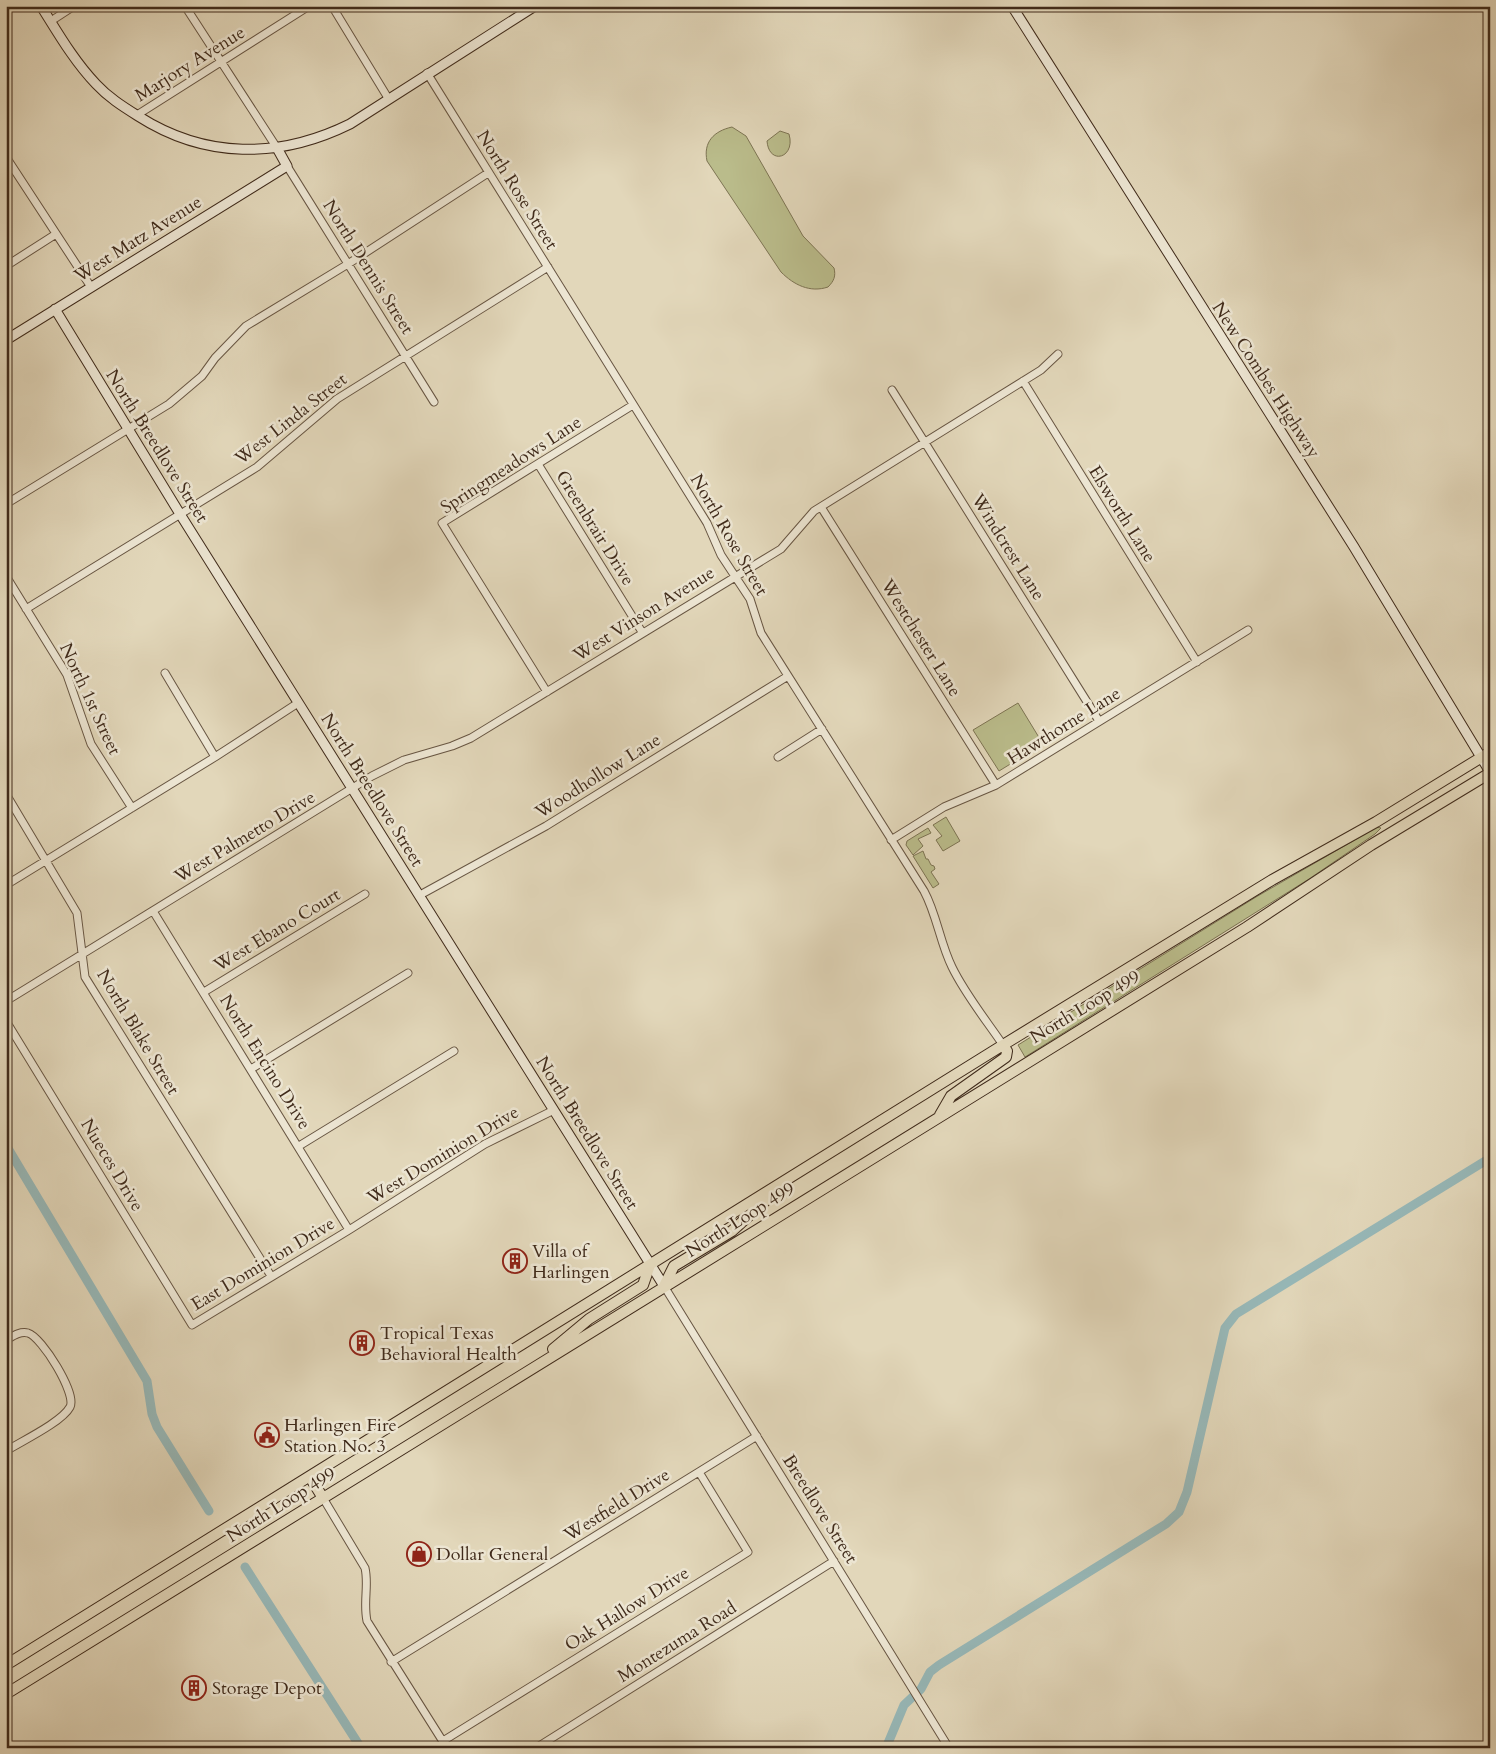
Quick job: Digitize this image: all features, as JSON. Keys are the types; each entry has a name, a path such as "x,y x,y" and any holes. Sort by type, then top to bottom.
{"main road":[{"name":"North Loop 499","path":"6,1666 1003,1045 1272,880 1376,822 1485,755"},
{"name":"North Loop 499","path":"6,1694 1247,927 1371,845 1490,772"},
{"path":"940,1116 951,1096 1006,1057 1007,1051 1003,1045"},
{"path":"664,1286 674,1266 732,1231 788,1179"},
{"path":"532,1368 589,1318 643,1285 650,1265"},
{"path":"310,1477 323,1498"}],"street":[{"path":"41,6 76,60 94,82 116,102 168,134 196,144 238,150 277,148 332,132 350,124 427,73 535,6"},
{"path":"51,22 74,6"},
{"path":"185,6 277,148"},
{"name":"Marjory Avenue","path":"137,116 310,6"},
{"path":"332,6 388,98"},
{"name":"New Combes Highway","path":"1012,6 1485,755 1490,772"},
{"name":"North Rose Street","path":"427,73 708,524 721,555 750,598 761,633 931,905 944,950 953,969 1003,1045"},
{"name":"North Dennis Street","path":"277,148 404,357 434,402"},
{"path":"6,157 91,287"},
{"name":"West Matz Avenue","path":"6,340 287,166"},
{"path":"6,504 169,404 195,384 215,358 246,326 348,264 488,173"},
{"path":"6,266 56,234"},
{"name":"West Linda Street","path":"26,609 270,457 324,409 548,267"},
{"name":"North Breedlove Street","path":"55,309 127,429 664,1286"},
{"name":"West Vinson Avenue","path":"352,789 396,763 471,738 781,549 814,511 1022,381 1051,362 1058,354"},
{"name":"Elsworth Lane","path":"1022,381 1197,662"},
{"name":"Windcrest Lane","path":"892,390 1098,721"},
{"name":"Springmeadows Lane","path":"547,692 442,523 633,405"},
{"name":"Greenbrair Drive","path":"538,464 642,632"},
{"name":"Westchester Lane","path":"821,507 996,785"},
{"name":"North 1st Street","path":"6,576 67,675 91,744 132,808"},
{"name":"Hawthorne Lane","path":"891,840 944,807 996,785 1248,630"},
{"path":"165,674 215,757"},
{"name":"Woodhollow Lane","path":"420,895 538,830 788,676"},
{"path":"6,885 215,757 298,703"},
{"path":"778,757 822,729"},
{"name":"West Palmetto Drive","path":"6,1001 352,789"},
{"name":"North Blake Street","path":"6,794 77,912 85,977 271,1276"},
{"name":"West Ebano Court","path":"204,992 366,894"},
{"name":"North Encino Drive","path":"153,911 349,1230"},
{"path":"251,1069 408,974"},
{"name":"Nueces Drive","path":"6,1021 192,1325"},
{"path":"299,1146 454,1051"},
{"name":"West Dominion Drive","path":"349,1230 486,1144 554,1110"},
{"name":"East Dominion Drive","path":"192,1325 349,1230"},
{"name":"Breedlove Street","path":"664,1286 949,1748"},
{"path":"6,1340 27,1333 34,1336 46,1351 69,1389 72,1403 69,1409 60,1417 6,1450"},
{"name":"Westfield Drive","path":"391,1662 757,1436"},
{"name":"Oak Hallow Drive","path":"445,1744 748,1552 699,1472"},
{"path":"323,1498 365,1568 368,1578 364,1606 367,1621 391,1662 445,1744"},
{"name":"Montezuma Road","path":"536,1748 834,1561"}],"green space":[{"path":"732,127 746,136 803,236 834,268 834,278 828,287 815,289 803,287 791,281 781,272 707,161 707,148 711,138 720,131"},
{"path":"780,131 789,134 790,142 786,153 777,156 772,154 767,141"},
{"path":"1018,703 1043,744 999,771 973,730"},
{"path":"946,817 960,841 943,851 936,840 942,836 933,825"},
{"path":"1377,827 1381,828 1375,834 1309,879 1025,1057 1018,1045 1256,897"},
{"path":"928,828 931,833 918,839 923,846 913,855 906,845 907,841"},
{"path":"923,851 926,859 935,869 931,872 939,884 933,888 913,856"}],"waterway":[{"path":"6,1145 147,1381 152,1414 157,1427 209,1511"},
{"path":"886,1748 904,1705 921,1689 930,1672 1166,1524 1179,1512 1187,1492 1225,1328 1236,1314 1490,1158"},
{"path":"245,1567 361,1748"}],"place":[{"name":"Villa of Harlingen","path":"515,1261"},
{"name":"Tropical Texas Behavioral Health","path":"362,1343"},
{"name":"Harlingen Fire Station No. 3","path":"267,1435"},
{"name":"Dollar General","path":"419,1554"},
{"name":"Storage Depot","path":"194,1688"}]}
